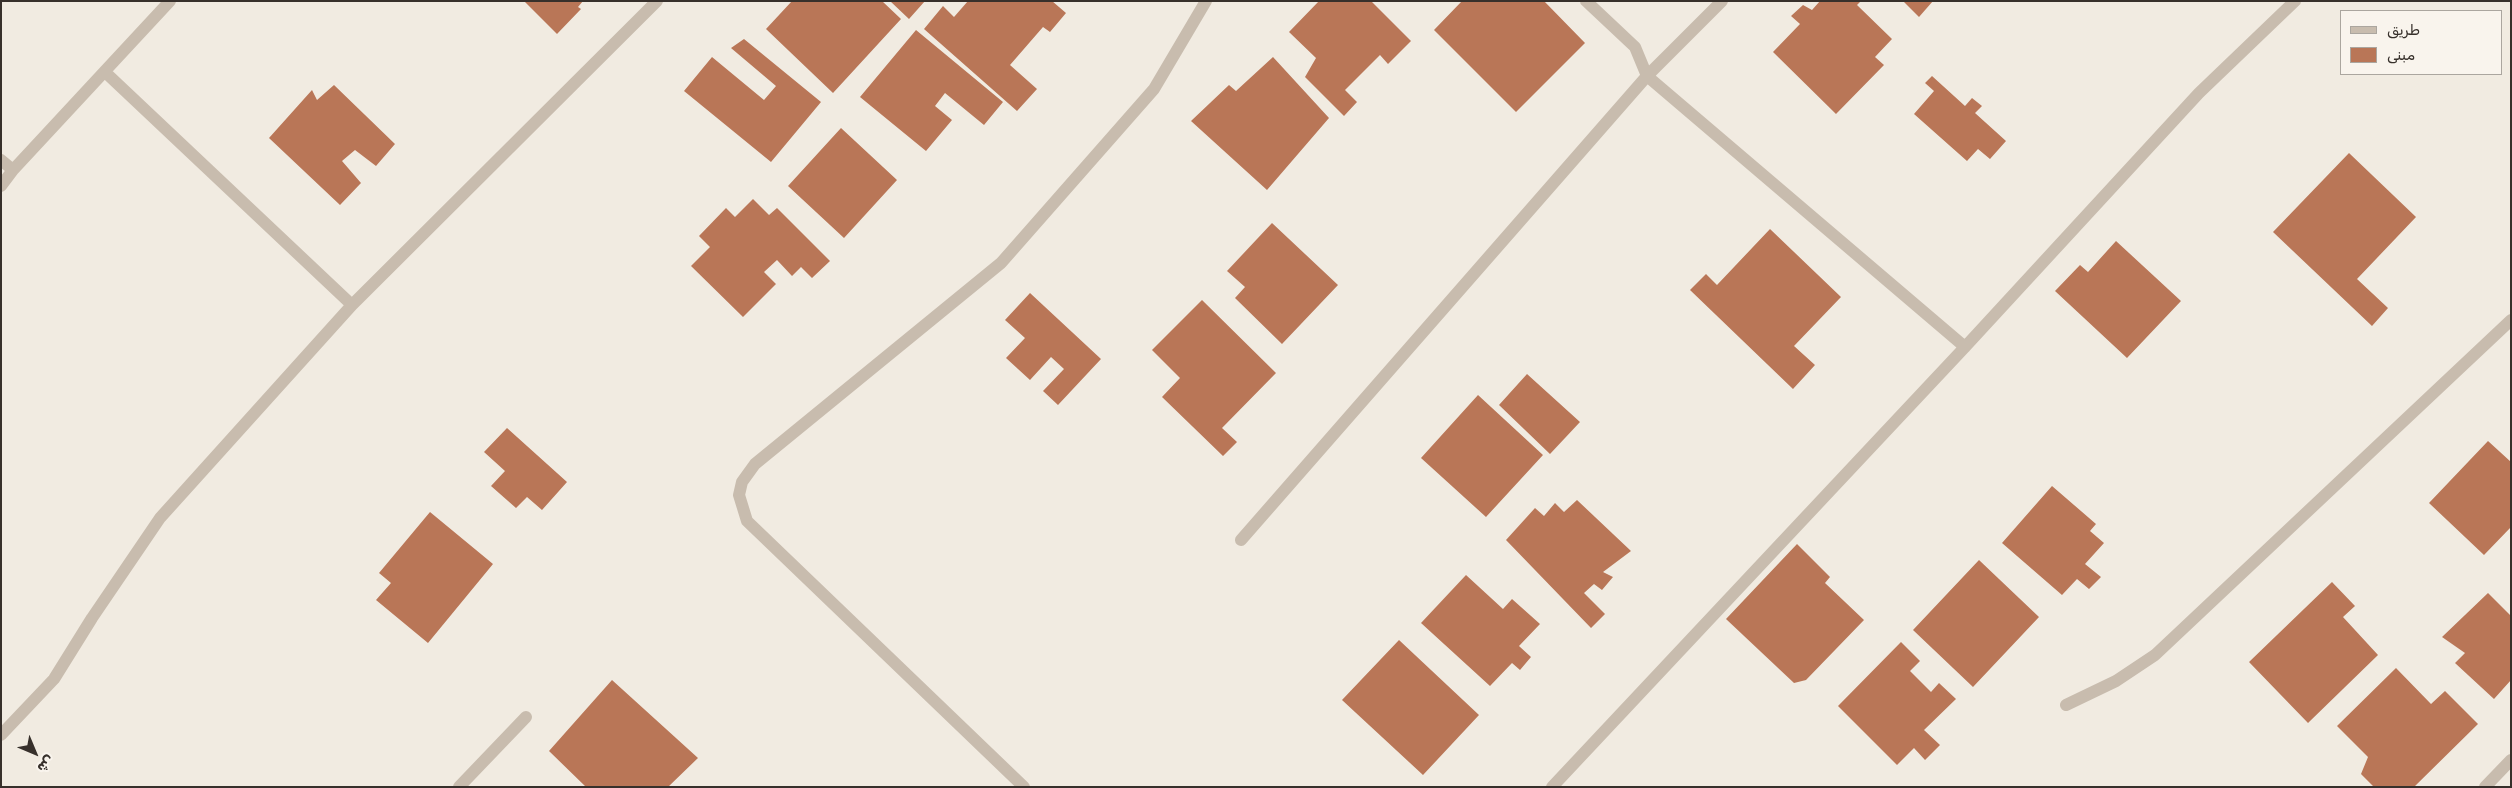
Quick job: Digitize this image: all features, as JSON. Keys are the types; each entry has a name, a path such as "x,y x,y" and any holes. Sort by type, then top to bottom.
{"street":[{"path":"1,186 13,170 170,1"},
{"path":"1,735 54,679 92,618 160,518 352,305 658,1"},
{"path":"1024,787 747,521 740,506 738,495 742,482 755,464 1001,263 1154,89 1206,1"},
{"path":"1586,1 1635,47 1647,76 1965,347"},
{"path":"1240,540 1647,76 1722,1"},
{"path":"1552,787 1965,347 2199,93 2295,1"},
{"path":"105,72 352,305"},
{"path":"1,160 13,170"},
{"path":"2066,705 2116,681 2155,654 2511,320"},
{"path":"459,787 526,717"},
{"path":"2485,787 2511,760"}],"building":[{"path":"524,1 583,1 578,7 581,9 557,34"},
{"path":"792,1 882,1 901,19 833,93 766,29"},
{"path":"890,1 925,1 909,19"},
{"path":"968,1 1052,1 1066,13 1050,32 1043,27 1010,65 1037,89 1017,111 924,29 943,6 954,17"},
{"path":"1319,1 1371,1 1411,41 1388,64 1380,55 1345,90 1357,102 1344,116 1305,77 1316,58 1289,32"},
{"path":"1462,1 1544,1 1585,43 1516,112 1434,30"},
{"path":"1820,1 1861,1 1857,5 1892,39 1875,57 1884,65 1836,114 1773,52 1800,24 1791,16 1803,5 1812,10"},
{"path":"1903,1 1933,1 1919,17"},
{"path":"916,30 1003,102 984,125 945,93 935,106 952,120 926,151 860,97"},
{"path":"744,39 821,102 771,162 684,91 712,57 764,100 776,86 731,48"},
{"path":"1273,57 1329,118 1267,190 1191,121 1229,85 1236,91"},
{"path":"1932,76 1965,106 1972,98 1982,106 1975,113 2006,141 1990,159 1978,149 1967,161 1914,114 1934,91 1925,83"},
{"path":"334,85 395,144 376,166 355,150 342,161 361,183 340,205 269,138 312,90 317,100"},
{"path":"841,128 897,180 844,238 788,186"},
{"path":"2349,153 2416,217 2357,279 2388,308 2372,326 2273,232"},
{"path":"753,199 769,215 777,208 830,261 812,278 801,267 792,276 777,260 764,272 776,284 743,317 691,266 710,247 699,236 726,208 735,217"},
{"path":"1272,223 1338,285 1282,344 1235,298 1245,287 1227,271"},
{"path":"1770,229 1841,297 1794,346 1815,365 1793,389 1690,290 1706,274 1717,285"},
{"path":"2116,241 2181,301 2127,358 2055,291 2080,265 2088,272"},
{"path":"1030,293 1101,359 1058,405 1043,391 1064,369 1051,357 1030,380 1006,358 1025,338 1005,320"},
{"path":"1202,300 1276,373 1222,428 1237,442 1223,456 1162,397 1180,378 1152,350"},
{"path":"1527,374 1580,422 1550,454 1499,405"},
{"path":"1478,395 1543,455 1486,517 1421,458"},
{"path":"507,428 567,482 542,510 527,497 516,508 491,486 505,471 484,452"},
{"path":"2488,441 2511,462 2511,527 2484,555 2429,503"},
{"path":"2052,486 2096,524 2090,531 2104,543 2085,564 2101,577 2089,589 2077,579 2062,595 2002,543"},
{"path":"1577,500 1631,551 1603,572 1613,577 1602,590 1594,584 1584,593 1605,614 1591,628 1506,540 1535,508 1544,516 1555,503 1564,512"},
{"path":"430,512 493,564 428,643 376,600 391,583 379,573"},
{"path":"1797,544 1830,577 1825,583 1864,620 1806,680 1794,683 1726,619"},
{"path":"1979,560 2039,617 1973,687 1913,630"},
{"path":"1466,575 1503,609 1512,599 1540,624 1519,646 1531,657 1520,670 1512,663 1490,686 1421,623"},
{"path":"2332,582 2355,606 2343,617 2378,655 2308,723 2249,662"},
{"path":"2488,593 2511,616 2511,680 2494,699 2455,663 2465,653 2442,637"},
{"path":"1399,640 1479,715 1423,775 1342,700"},
{"path":"1901,642 1920,661 1910,671 1931,692 1939,683 1956,699 1924,730 1940,745 1925,760 1914,748 1897,765 1838,706"},
{"path":"2396,668 2431,704 2445,691 2478,724 2414,787 2374,787 2361,774 2368,757 2337,726"},
{"path":"612,680 698,758 668,787 586,787 549,751"}]}
